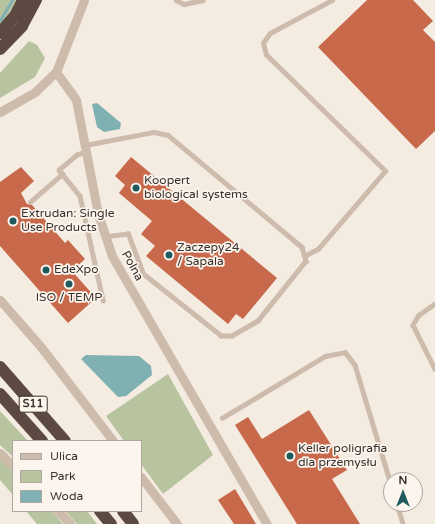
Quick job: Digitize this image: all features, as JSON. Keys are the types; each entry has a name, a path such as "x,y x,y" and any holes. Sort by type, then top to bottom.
{"highway":[{"path":"0,33 23,0"},
{"path":"0,49 22,26 36,0"},
{"name":"S11","path":"0,368 65,440"},
{"name":"S11","path":"0,394 41,440"},
{"path":"101,512 111,524"},
{"path":"124,512 134,524"}],"street":[{"path":"0,112 35,92 56,72 84,0"},
{"name":"Polna","path":"56,72 76,100 104,237 116,265 180,369 218,445 267,524"},
{"path":"0,300 41,347 112,440"},
{"path":"0,453 12,465"},
{"path":"142,478 177,524"},
{"path":"59,512 70,524"}],"lane":[{"path":"176,0 184,4 203,0"},
{"path":"306,255 318,249 385,171 266,55 263,43 270,33 332,0"},
{"path":"103,300 82,201 59,170 85,149 154,132 168,135 302,247 306,255 304,266 262,317 227,336 211,331 143,274 128,234 104,237"},
{"path":"30,202 62,174"},
{"path":"435,304 419,316 413,325 435,369"},
{"path":"222,418 325,356 345,352 355,365 387,472"},
{"path":"399,512 403,524"}],"green space":[{"path":"0,0 18,0 0,27"},
{"path":"29,41 37,45 45,58 35,77 0,98 0,73"},
{"path":"168,374 213,455 163,494 142,465 142,440 123,440 106,416"},
{"path":"0,411 27,440 12,440 12,456 0,445"},
{"path":"0,459 12,471 12,494 0,480"},
{"path":"27,512 53,512 63,524 37,524"},
{"path":"66,512 88,512 97,524 77,524"}],"water":[{"path":"97,103 121,123 120,129 104,132 97,127 92,104"},
{"path":"86,355 139,356 151,366 152,375 126,396 118,397 81,359"}],"building":[{"path":"367,0 413,0 433,21 423,30 435,42 435,131 416,149 318,47"},
{"path":"131,157 277,278 243,319 236,314 228,324 146,256 155,246 141,234 152,221 119,193 125,185 115,176"},
{"path":"21,167 34,181 21,193 27,204 32,205 65,243 68,240 85,259 72,271 96,298 68,323 0,246 0,182"},
{"path":"309,410 347,470 332,479 360,524 297,524 235,425 248,417 262,439"},
{"path":"235,489 256,524 234,524 218,500"}],"waterway":[{"path":"0,20 12,0"}],"place":[{"name":"Koopert biological systems","path":"136,188"},
{"name":"Extrudan: Single Use Products","path":"13,221"},
{"name":"Zaczepy24 / Sapala","path":"169,255"},
{"name":"EdeXpo","path":"46,270"},
{"name":"ISO / TEMP","path":"69,284"},
{"name":"Keller poligrafia dla przemysłu","path":"290,456"}]}
